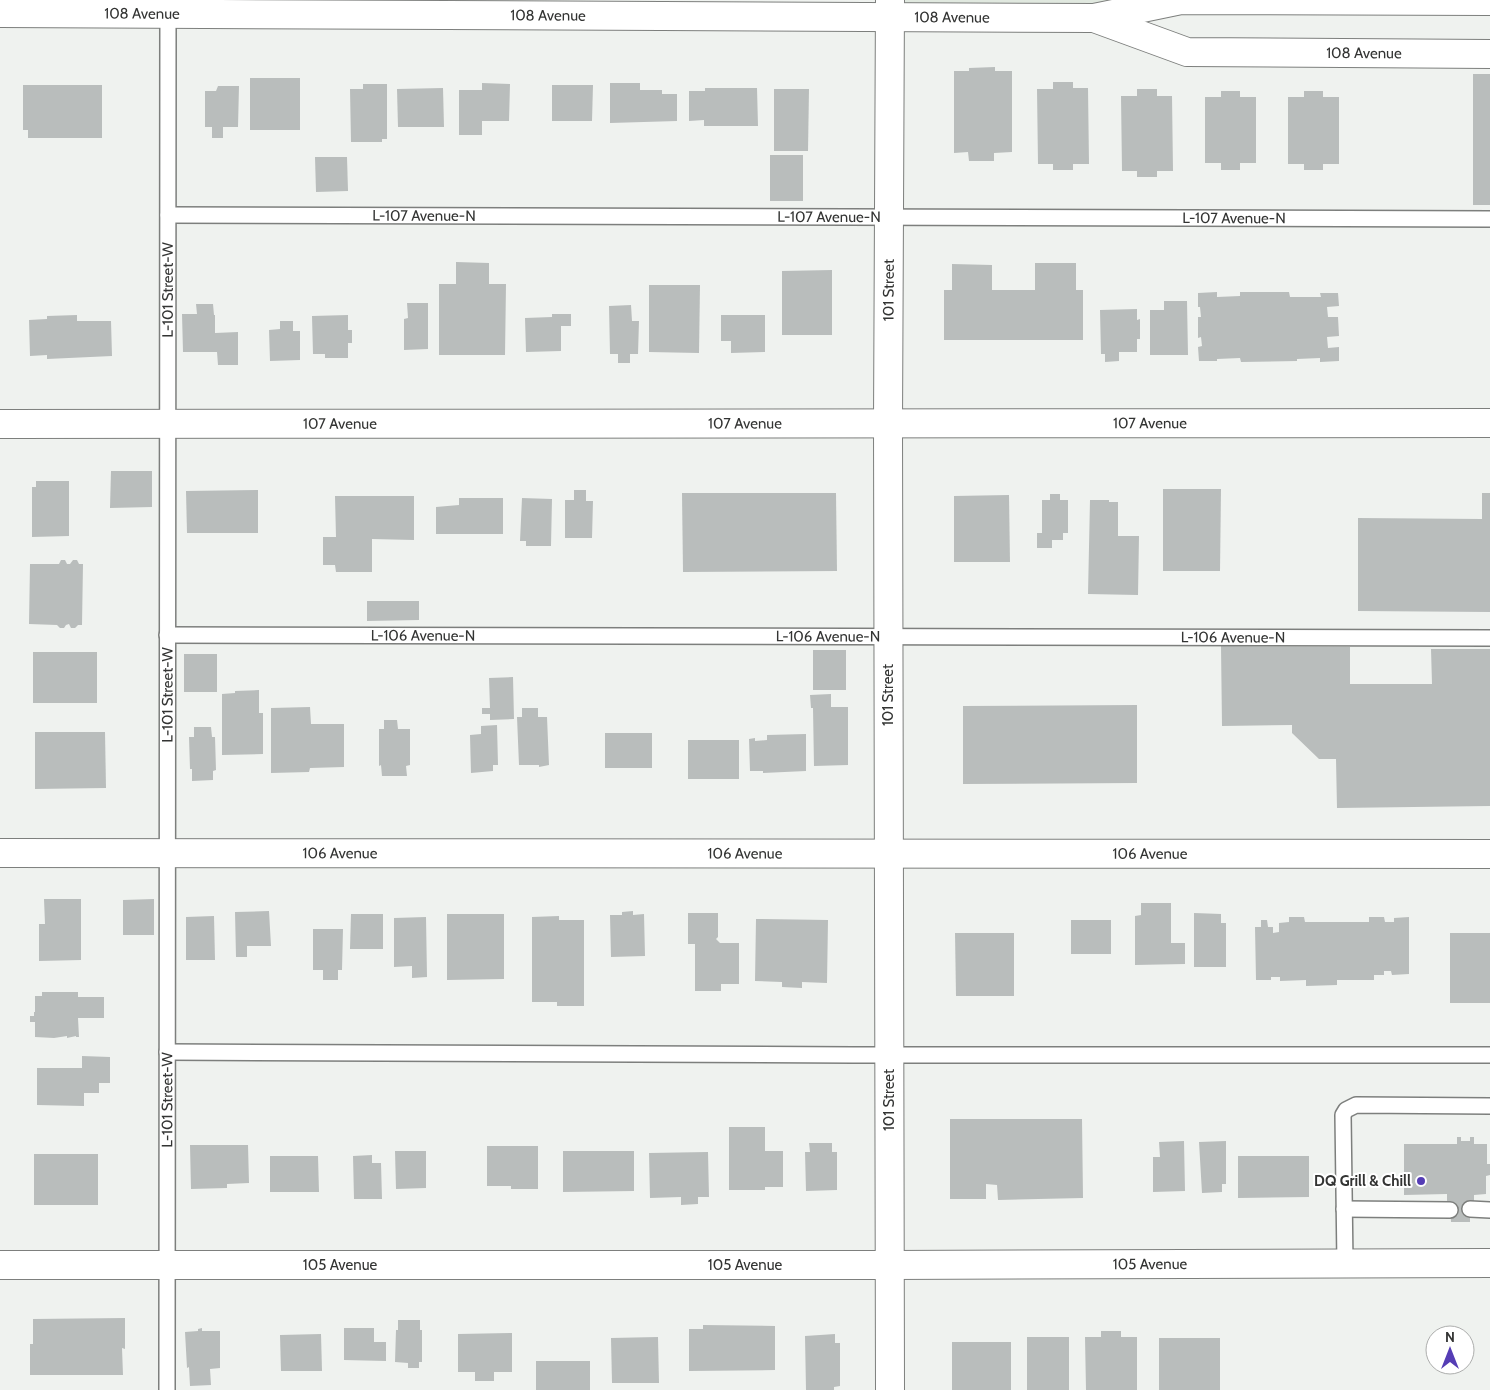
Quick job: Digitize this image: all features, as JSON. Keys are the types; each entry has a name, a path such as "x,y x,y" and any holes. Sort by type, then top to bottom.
{"street":[{"name":"108 Avenue","path":"0,13 168,7 890,9 1094,18 1181,0 1490,0"},
{"name":"101 Street","path":"890,9 888,424 890,1390"},
{"name":"108 Avenue","path":"1094,18 1188,52 1490,54"},
{"name":"107 Avenue","path":"0,424 1490,423"},
{"name":"106 Avenue","path":"0,853 1490,854"},
{"name":"105 Avenue","path":"0,1265 1490,1263"}],"lane":[{"name":"L-101 Street-W","path":"167,1390 168,7"},
{"name":"L-107 Avenue-N","path":"168,216 1490,219"},
{"name":"L-106 Avenue-N","path":"167,635 1490,638"},
{"path":"167,1052 1490,1055"},
{"path":"1345,1264 1343,1115 1346,1110 1356,1105 1490,1106"},
{"path":"1344,1209 1450,1210"},
{"path":"1470,1209 1490,1210"}],"shaded area":[{"path":"890,0 1490,0 890,17"}],"building":[{"path":"995,67 995,71 1012,71 1012,152 994,153 994,161 969,161 968,152 954,153 954,71 969,71 969,68"},
{"path":"1473,74 1490,74 1490,205 1473,205"},
{"path":"250,78 300,78 300,130 250,130"},
{"path":"1053,82 1073,82 1073,88 1088,88 1089,164 1073,164 1073,170 1053,170 1053,164 1038,164 1037,89 1053,89"},
{"path":"482,83 510,84 509,121 482,121 482,135 459,135 459,90 482,90"},
{"path":"610,83 640,83 640,90 662,90 662,94 677,94 677,121 610,123"},
{"path":"363,84 387,84 387,139 382,139 382,142 351,142 350,89 363,89"},
{"path":"23,85 102,85 102,138 28,138 28,130 23,130"},
{"path":"552,85 593,85 592,121 552,121"},
{"path":"218,86 239,86 238,127 223,127 223,138 212,138 212,127 205,127 205,91 216,91"},
{"path":"443,88 444,127 398,127 397,89"},
{"path":"705,88 757,88 758,126 704,126 704,120 689,121 689,91 705,91"},
{"path":"774,89 809,89 808,151 774,151"},
{"path":"1137,89 1157,89 1157,96 1172,96 1173,171 1157,171 1157,177 1137,177 1137,171 1122,171 1121,96 1137,96"},
{"path":"1221,91 1240,91 1240,97 1256,97 1256,163 1240,163 1240,170 1221,170 1221,163 1205,163 1205,97 1221,97"},
{"path":"1304,91 1323,91 1323,97 1339,97 1339,164 1323,164 1323,170 1304,170 1304,164 1288,164 1288,97 1304,97"},
{"path":"770,155 803,155 803,201 770,201"},
{"path":"315,157 347,157 348,191 316,192"},
{"path":"456,262 489,263 489,284 506,284 505,355 439,355 439,284 456,284"},
{"path":"1035,263 1076,263 1076,290 1083,290 1083,340 944,340 944,290 952,290 952,264 992,265 992,290 1035,290"},
{"path":"832,270 832,335 782,335 782,271"},
{"path":"649,285 700,285 699,353 649,352"},
{"path":"1217,292 1217,297 1240,296 1240,292 1289,292 1290,297 1321,297 1320,293 1338,293 1339,306 1327,307 1328,317 1338,317 1339,336 1327,337 1328,348 1339,347 1339,361 1320,362 1320,358 1297,359 1297,361 1241,362 1240,358 1199,361 1198,347 1202,346 1201,337 1198,338 1198,317 1201,317 1200,307 1198,307 1198,293"},
{"path":"1164,301 1187,301 1188,355 1150,355 1150,310 1164,310"},
{"path":"407,303 428,303 428,349 404,350 404,319 408,318"},
{"path":"196,304 213,304 215,333 238,332 238,365 218,365 217,352 183,352 182,314 197,314"},
{"path":"631,305 632,321 639,321 638,354 630,354 630,363 618,363 618,354 610,354 609,306"},
{"path":"1137,309 1137,320 1140,319 1140,339 1137,339 1137,352 1119,352 1119,361 1105,362 1105,354 1101,354 1100,310"},
{"path":"552,314 571,314 571,326 561,326 561,351 526,352 525,318 552,317"},
{"path":"77,315 77,321 111,321 112,356 47,359 47,355 30,356 29,320 47,319 47,316"},
{"path":"348,315 348,330 352,330 352,343 348,343 348,358 325,358 325,354 313,354 312,316"},
{"path":"721,315 765,315 765,352 731,353 731,341 721,341"},
{"path":"280,321 293,321 293,331 300,331 300,360 270,361 269,330 280,329"},
{"path":"111,471 152,471 152,507 110,508"},
{"path":"36,481 69,481 69,536 32,537 32,487 36,487"},
{"path":"1163,489 1221,489 1220,571 1163,571"},
{"path":"258,490 258,533 187,533 186,491"},
{"path":"574,490 586,490 586,501 593,501 592,538 565,538 565,500 574,500"},
{"path":"682,493 836,493 837,571 683,572"},
{"path":"1482,493 1490,493 1490,612 1358,611 1358,518 1482,519"},
{"path":"1050,494 1060,494 1060,500 1068,500 1068,533 1063,533 1063,540 1052,540 1052,548 1037,548 1037,533 1042,533 1042,500 1050,500"},
{"path":"1009,495 1010,562 954,562 954,496"},
{"path":"335,496 414,496 414,540 372,539 372,572 336,572 335,565 323,565 323,537 336,537"},
{"path":"459,498 503,498 503,534 436,534 436,507 459,505"},
{"path":"522,498 552,499 551,546 526,546 526,541 520,541"},
{"path":"1090,500 1118,502 1118,536 1139,536 1138,595 1088,594"},
{"path":"61,560 65,560 67,564 70,564 73,560 77,560 79,564 83,564 82,625 71,628 69,624 64,628 60,628 57,625 29,624 30,564 59,564"},
{"path":"367,601 419,601 419,620 367,621"},
{"path":"1221,646 1350,647 1350,684 1432,684 1431,649 1490,649 1490,806 1337,808 1336,759 1319,759 1292,733 1292,725 1222,726"},
{"path":"813,650 846,650 846,690 813,690"},
{"path":"33,652 97,652 97,703 33,703"},
{"path":"184,654 217,654 217,692 184,692"},
{"path":"513,677 514,719 490,720 490,714 482,714 482,708 490,708 489,678"},
{"path":"259,690 259,713 263,713 263,754 222,755 222,694 235,693 235,691"},
{"path":"831,694 831,707 848,707 848,765 814,766 813,708 811,708 810,695"},
{"path":"1137,705 1137,783 963,784 963,706"},
{"path":"310,707 311,724 344,724 344,767 310,768 309,772 271,773 271,708"},
{"path":"522,708 538,708 538,717 547,717 549,765 539,767 539,765 519,765 517,717 522,717"},
{"path":"384,720 397,720 398,729 410,729 410,765 406,766 407,776 382,776 381,765 379,766 379,729 384,729"},
{"path":"497,725 498,765 493,765 493,771 471,773 470,735 481,734 481,726"},
{"path":"194,727 211,727 212,737 215,737 216,770 213,771 213,780 192,781 189,737 194,737"},
{"path":"35,732 105,732 106,788 35,789"},
{"path":"605,733 652,733 652,768 605,768"},
{"path":"806,734 806,771 763,773 763,771 750,771 749,739 755,738 755,741 767,740 767,735"},
{"path":"688,740 739,740 739,779 688,779"},
{"path":"44,899 81,899 81,960 39,961 39,924 45,924"},
{"path":"154,899 154,935 123,935 123,900"},
{"path":"1141,903 1171,903 1171,943 1185,943 1185,964 1135,965 1135,916 1141,915"},
{"path":"269,911 271,946 247,946 247,957 236,957 235,912"},
{"path":"633,911 633,915 644,914 645,956 611,957 610,915 622,915 622,912"},
{"path":"688,913 718,913 718,937 716,939 720,943 739,943 739,984 721,984 721,991 695,991 695,944 688,944"},
{"path":"1194,913 1221,914 1221,923 1226,923 1226,967 1194,967"},
{"path":"351,914 383,914 383,949 350,949"},
{"path":"447,914 504,914 504,979 447,980"},
{"path":"214,916 215,960 186,960 186,917"},
{"path":"559,916 559,920 584,920 584,1006 557,1006 557,1002 532,1002 532,917"},
{"path":"426,917 427,977 412,978 412,966 394,967 394,918"},
{"path":"1289,917 1304,917 1305,922 1369,922 1369,917 1384,917 1385,922 1394,922 1394,918 1409,917 1409,974 1392,975 1391,971 1384,971 1384,975 1374,975 1374,980 1337,980 1337,985 1306,986 1306,980 1280,981 1280,977 1271,977 1271,980 1256,980 1255,927 1261,927 1261,920 1267,920 1268,927 1273,927 1273,933 1279,932 1279,923 1289,922"},
{"path":"756,919 828,920 827,983 802,982 802,988 782,987 782,982 755,981"},
{"path":"1071,920 1111,920 1111,954 1071,954"},
{"path":"313,929 343,929 342,970 338,970 338,980 323,980 323,970 313,970"},
{"path":"955,933 1014,933 1014,996 956,996"},
{"path":"1450,933 1490,933 1490,1003 1450,1003"},
{"path":"42,992 78,992 78,997 104,997 104,1018 78,1018 79,1037 35,1037 35,1022 30,1022 30,1016 34,1016 35,1012 35,996 42,996"},
{"path":"82,1056 110,1057 110,1083 99,1083 99,1093 84,1093 84,1106 37,1105 37,1068 82,1068"},
{"path":"950,1119 1082,1119 1083,1198 998,1200 997,1185 986,1184 986,1199 950,1199"},
{"path":"729,1127 765,1127 765,1151 783,1151 783,1187 765,1187 765,1190 729,1190"},
{"path":"1457,1137 1461,1137 1461,1141 1470,1141 1470,1137 1474,1137 1474,1144 1487,1144 1487,1164 1490,1164 1490,1175 1486,1176 1486,1194 1474,1195 1474,1201 1470,1201 1470,1222 1451,1222 1450,1202 1447,1202 1447,1194 1404,1195 1404,1144 1457,1144"},
{"path":"1184,1141 1185,1191 1153,1192 1153,1157 1160,1157 1159,1142"},
{"path":"1226,1141 1226,1184 1222,1184 1222,1192 1202,1193 1199,1142"},
{"path":"809,1143 832,1143 832,1152 837,1152 837,1190 806,1191 805,1152 810,1152"},
{"path":"190,1145 248,1145 249,1183 227,1184 227,1188 191,1189"},
{"path":"487,1146 538,1146 538,1189 511,1189 511,1186 487,1186"},
{"path":"395,1151 426,1151 426,1188 396,1189"},
{"path":"563,1151 634,1151 634,1191 563,1192"},
{"path":"708,1152 709,1197 698,1197 698,1204 681,1205 681,1197 650,1198 649,1153"},
{"path":"34,1154 98,1154 98,1205 34,1205"},
{"path":"372,1155 372,1163 381,1163 382,1199 354,1199 353,1156"},
{"path":"270,1156 318,1156 319,1192 270,1192"},
{"path":"1238,1156 1309,1156 1309,1197 1238,1198"},
{"path":"125,1318 125,1349 122,1348 123,1375 30,1375 30,1344 33,1344 33,1319"},
{"path":"398,1320 420,1320 420,1330 422,1330 422,1362 419,1362 419,1368 408,1368 408,1363 395,1362"},
{"path":"703,1325 775,1326 775,1370 689,1371 689,1329 703,1329"},
{"path":"202,1328 202,1331 220,1331 220,1368 210,1369 211,1385 190,1386 185,1332 198,1331 198,1329"},
{"path":"344,1328 374,1328 374,1342 386,1342 386,1361 344,1360"},
{"path":"1101,1331 1121,1331 1121,1337 1137,1337 1137,1390 1086,1390 1085,1337 1101,1337"},
{"path":"512,1333 512,1372 494,1372 494,1381 475,1381 475,1372 458,1372 458,1334"},
{"path":"321,1334 322,1371 281,1371 280,1335"},
{"path":"835,1334 835,1343 840,1343 840,1386 834,1387 834,1390 806,1390 805,1336"},
{"path":"658,1337 659,1383 612,1383 611,1338"},
{"path":"1027,1337 1069,1337 1069,1390 1027,1390"},
{"path":"1159,1338 1220,1338 1220,1390 1159,1390"},
{"path":"952,1342 1011,1342 1011,1390 952,1390"},
{"path":"536,1361 590,1361 590,1390 536,1390"}],"place":[{"name":"DQ Grill & Chill","path":"1421,1181"}]}
